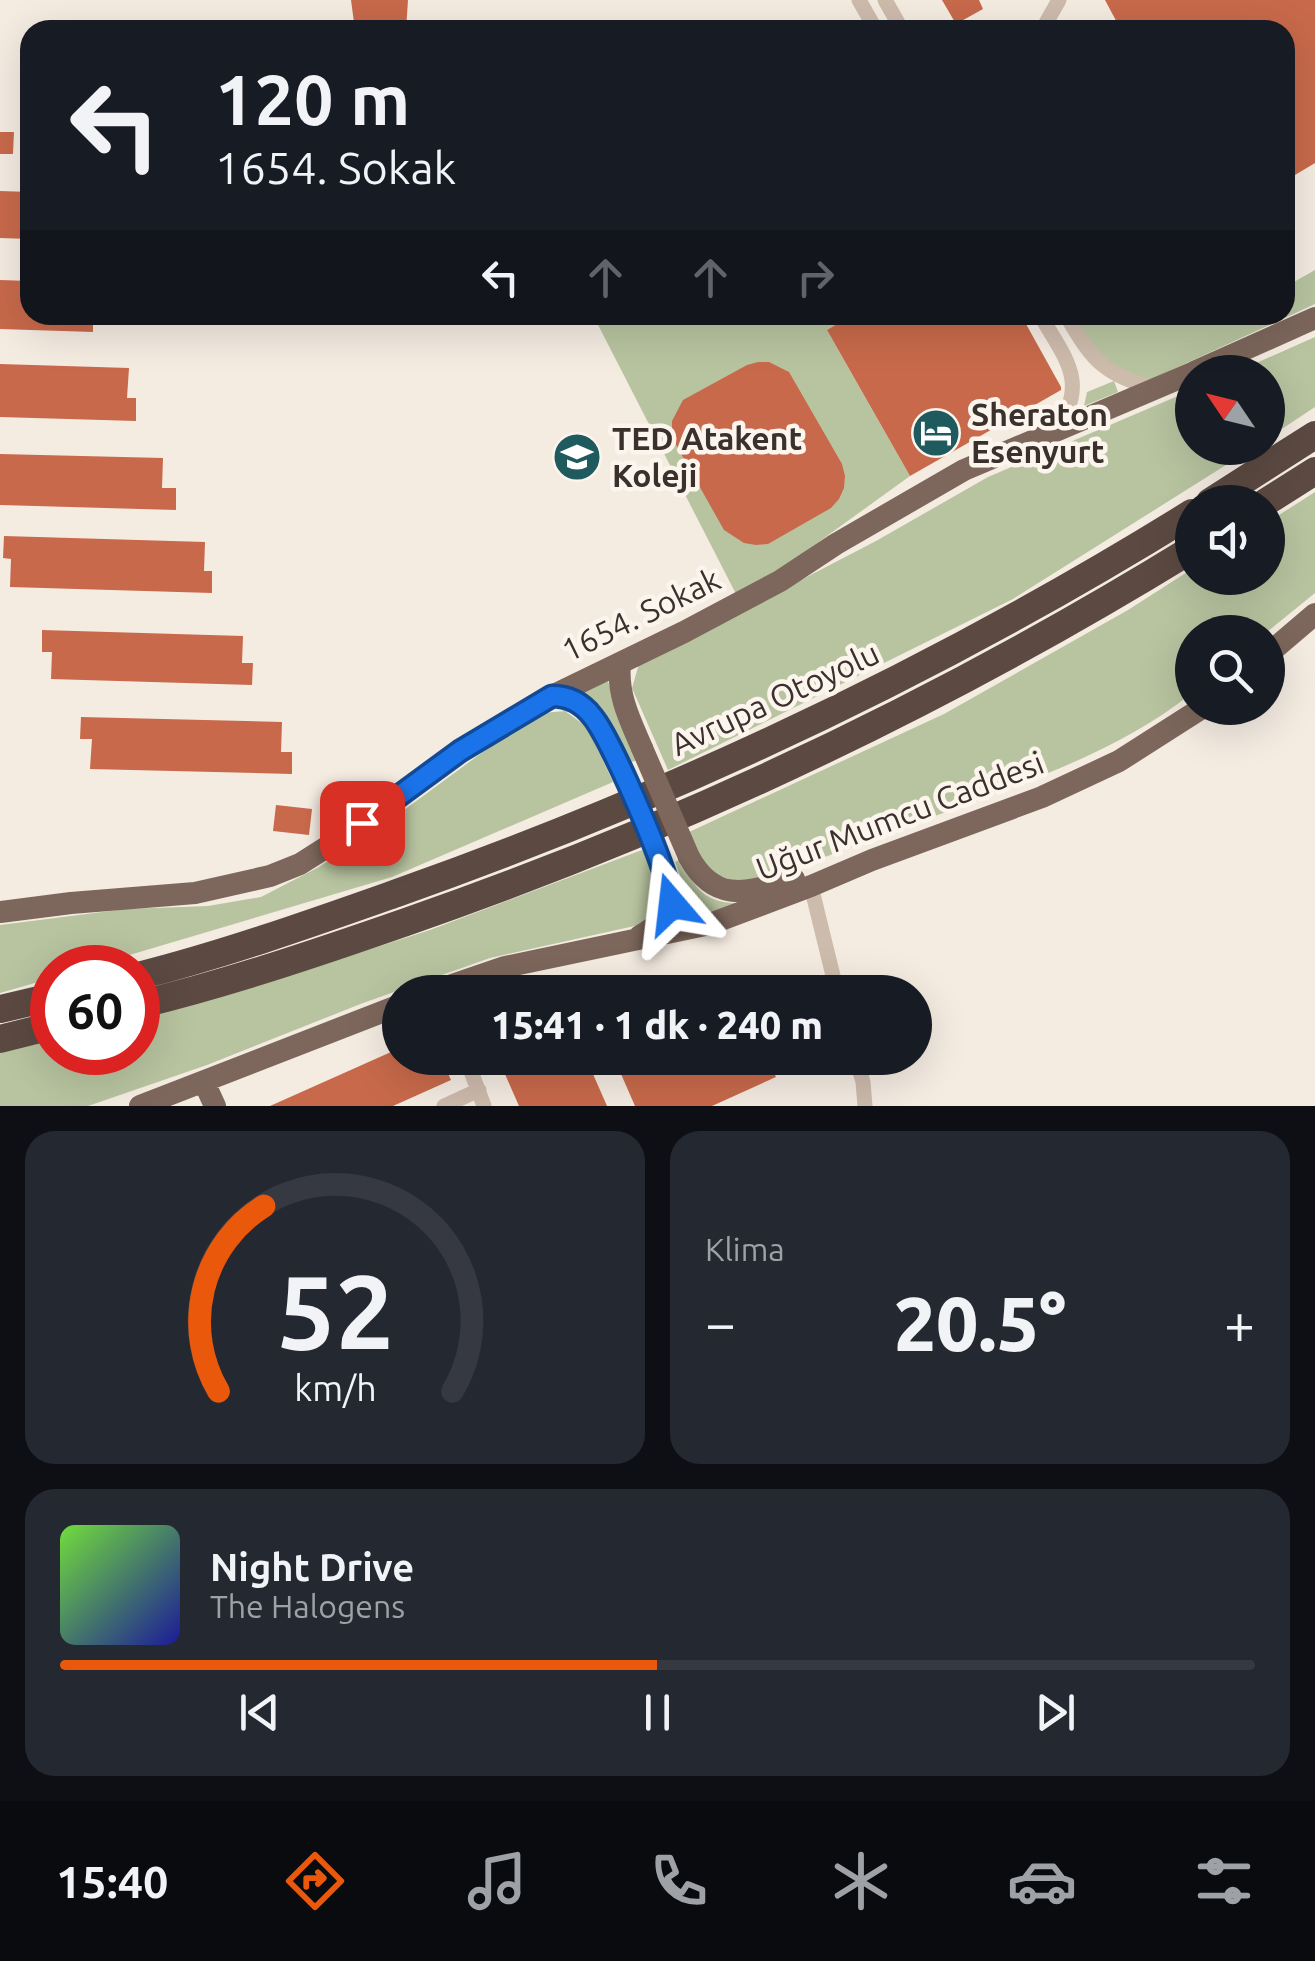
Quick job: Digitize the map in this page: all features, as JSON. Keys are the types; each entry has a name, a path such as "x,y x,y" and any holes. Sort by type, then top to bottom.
{"highway":[{"path":"1237,485 1315,435"},
{"path":"1285,490 1315,471"},
{"name":"Avrupa Otoyolu","path":"160,969 437,880 583,824 798,730 1067,589 1175,523"},
{"name":"Avrupa Otoyolu","path":"160,999 277,966 488,893 666,821 962,682 1175,559"},
{"path":"0,1009 30,1002"},
{"path":"0,1039 30,1032"}],"main road":[{"name":"1654. Sokak","path":"1233,355 1315,318"},
{"name":"1654. Sokak","path":"0,912 195,893 270,876 300,864 460,751 552,696 780,582 836,544 964,470 1175,381"},
{"path":"1285,640 1315,614"},
{"path":"620,664 622,697 642,748 688,857 709,882 724,890 740,892 872,860"},
{"path":"552,696 570,699 588,712 607,738 672,893 670,908 659,924 632,940"},
{"name":"Uğur Mumcu Caddesi","path":"481,975 504,966 710,924 1042,797 1119,761 1175,725"},
{"path":"140,1106 382,1012"},
{"path":"204,1082 215,1106"}],"street":[{"path":"1046,325 1072,371 1070,398 1051,435"},
{"path":"1072,325 1096,360 1120,376 1158,388"},
{"path":"811,886 833,975"},
{"path":"861,1075 865,1106"},
{"path":"444,1106 482,1098"}],"green space":[{"path":"1315,270 1315,304 1295,313 1295,281"},
{"path":"598,325 835,325 827,330 910,476 784,567 736,594"},
{"path":"1075,325 1269,325 1204,355 1175,355 1175,368 1141,384 1120,376"},
{"path":"1315,337 1315,407 1285,427 1285,355 1274,355"},
{"path":"1114,381 1118,392 1084,406 1087,392"},
{"path":"1175,397 1175,465 1226,465 1194,485 1175,485 1175,497 1013,599 668,770 632,688 639,664 876,541 988,477"},
{"path":"1315,492 1315,593 1285,617 1175,615 1175,706 1140,729 1055,770 777,875 741,883 707,872 689,832 944,714 1175,580 1175,595 1285,595 1285,511"},
{"path":"607,678 639,760 631,762 604,714 580,691"},
{"path":"565,711 587,727 613,782 392,877 160,946 30,945 30,984 0,993 0,925 126,909 208,906 261,897 319,867 543,713"},
{"path":"642,850 662,883 663,908 639,925 490,958 442,975 382,975 382,996 207,1065 88,1106 0,1106 0,1051 30,1045 30,1075 160,1075 160,1012 430,930"},
{"path":"681,859 703,893 719,901 742,904 703,914 693,908 675,862"}],"building":[{"path":"351,0 408,0 407,20 354,20"},
{"path":"942,0 979,0 983,9 963,20 954,20"},
{"path":"1105,0 1315,0 1315,163 1295,175 1295,20 1116,20"},
{"path":"0,132 14,132 13,154 0,154"},
{"path":"0,191 20,192 20,239 0,238"},
{"path":"0,280 20,281 20,325 93,325 93,332 0,329"},
{"name":"Sheraton Esenyurt","path":"835,325 1027,325 1061,390 910,476 827,330"},
{"path":"758,362 769,362 789,372 842,464 845,476 844,488 831,508 768,544 756,545 744,543 724,530 675,443 672,421 683,400"},
{"path":"0,364 129,368 127,398 136,398 136,421 0,417"},
{"path":"0,454 163,458 162,488 176,488 176,510 0,505"},
{"path":"4,536 205,542 204,571 212,571 212,593 10,587 11,559 3,558"},
{"path":"42,630 243,636 242,663 253,663 252,685 51,679 52,652 42,652"},
{"path":"81,717 282,722 281,752 292,752 292,774 90,769 92,739 80,739"},
{"path":"276,805 312,809 309,835 273,831"},
{"path":"382,1056 382,1075 449,1075 451,1080 393,1106 270,1106"},
{"path":"505,1075 593,1075 607,1106 519,1106"},
{"path":"621,1075 776,1077 712,1106 635,1106"}],"place":[{"name":"Sheraton Esenyurt","path":"936,433"},
{"name":"TED Atakent Koleji","path":"577,457"}],"route":[{"path":"362,823 460,751 552,696 565,697 588,712 607,738 663,869 672,904"}]}
